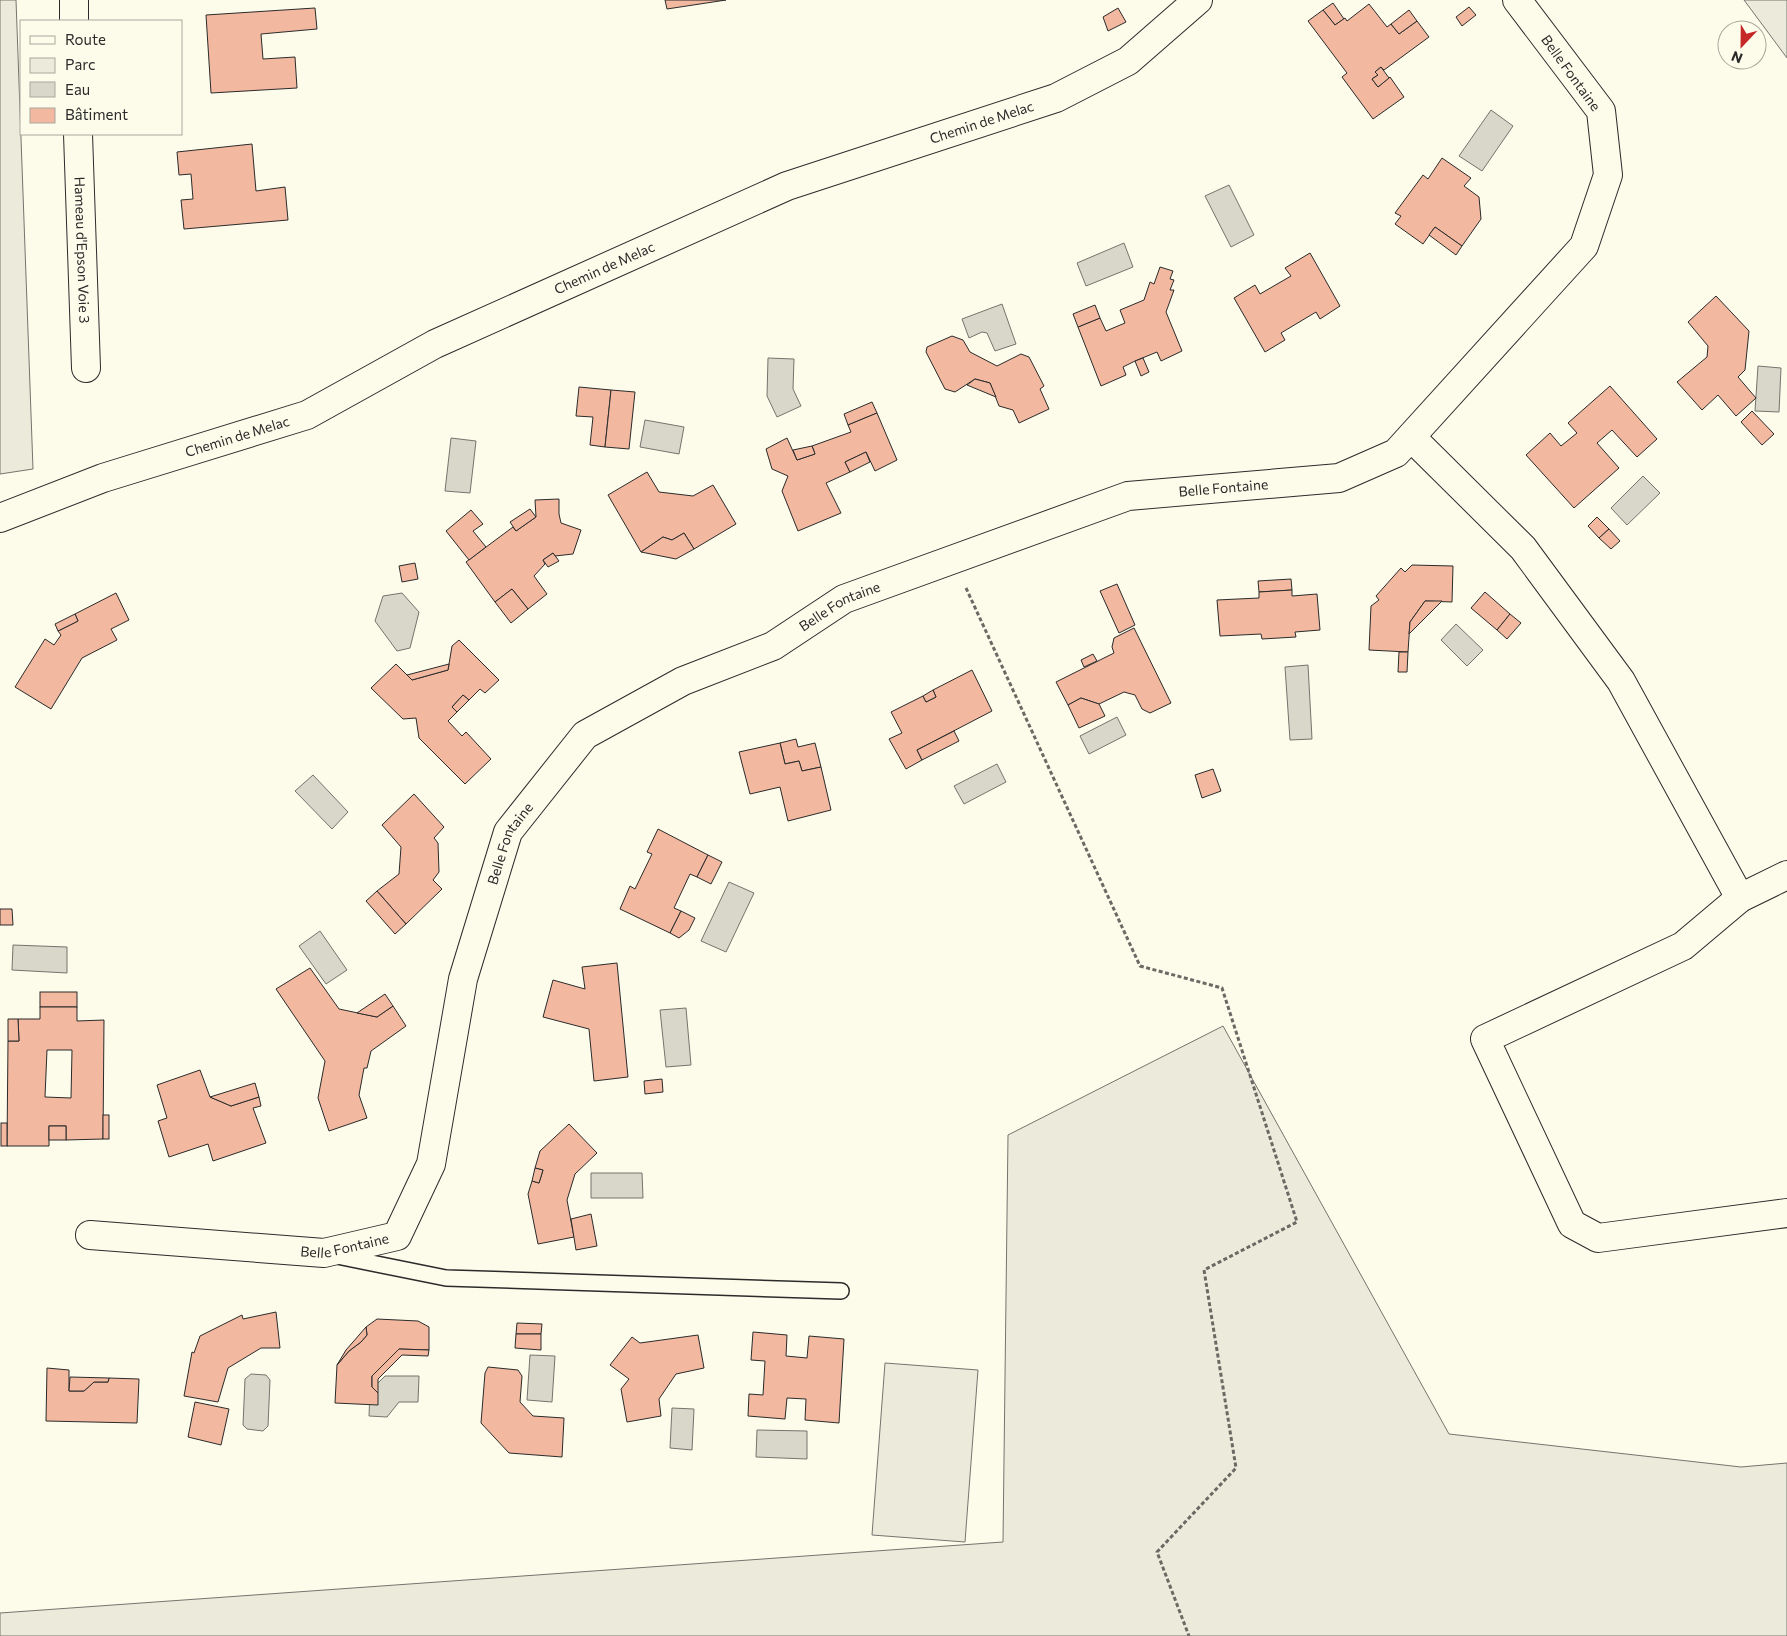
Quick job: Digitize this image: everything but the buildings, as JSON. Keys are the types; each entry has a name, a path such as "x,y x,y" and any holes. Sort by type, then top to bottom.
{"street":[{"path":"74,0 74,20"},
{"name":"Chemin de Melac","path":"0,518 103,478 307,415 435,344 787,186 1056,98 1128,61 1198,0"},
{"name":"Belle Fontaine","path":"90,1235 324,1253 397,1236 431,1164 463,979 508,832 585,735 683,681 773,646 844,599 1128,496 1339,478 1396,453 1584,246 1608,175 1601,111 1518,0"},
{"name":"Hameau d'Epson Voie 3","path":"78,135 86,368"},
{"path":"1411,437 1523,548 1621,680 1740,898"},
{"path":"1787,875 1740,898 1683,946 1484,1039 1572,1224 1598,1238 1787,1213"}],"lane":[{"path":"324,1253 446,1278 841,1291"}],"path":[{"path":"953,560 1140,966 1222,988 1296,1222 1204,1270 1236,1468 1157,1552 1189,1636"}],"green space":[{"path":"0,0 16,0 33,469 0,474"},
{"path":"1744,0 1787,0 1787,58 1767,31 1767,20 1759,20"},
{"path":"1223,1026 1449,1434 1741,1467 1787,1463 1787,1636 0,1636 0,1613 1003,1542 1008,1135"},
{"path":"885,1363 978,1370 965,1542 872,1535"}],"water":[{"path":"1491,110 1513,126 1482,171 1459,156"},
{"path":"1229,185 1254,235 1231,247 1205,196"},
{"path":"1124,243 1133,267 1086,286 1077,263"},
{"path":"1002,304 1016,344 995,351 987,333 982,332 969,338 962,319"},
{"path":"768,358 794,359 793,389 801,406 777,417 767,396"},
{"path":"1758,366 1781,368 1779,412 1755,411"},
{"path":"645,420 684,427 679,454 640,447"},
{"path":"451,438 476,441 470,493 445,491"},
{"path":"1643,476 1660,493 1627,525 1611,508"},
{"path":"402,593 419,612 410,648 397,651 375,621 383,596"},
{"path":"1456,624 1483,650 1467,666 1441,640"},
{"path":"1308,665 1312,739 1290,740 1285,667"},
{"path":"1117,717 1126,735 1089,754 1080,736"},
{"path":"997,764 1006,782 964,804 954,786"},
{"path":"313,775 348,812 332,829 295,791"},
{"path":"729,882 754,893 726,952 701,941"},
{"path":"320,931 347,970 326,984 299,946"},
{"path":"13,945 67,947 67,973 12,970"},
{"path":"686,1008 691,1065 666,1067 660,1010"},
{"path":"591,1173 642,1173 643,1198 591,1198"},
{"path":"530,1355 555,1356 552,1402 527,1400"},
{"path":"251,1374 266,1375 270,1380 268,1426 263,1431 247,1429 243,1425 245,1379"},
{"path":"385,1376 419,1376 418,1402 399,1402 387,1417 369,1416 370,1391"},
{"path":"672,1408 694,1409 692,1450 670,1448"},
{"path":"757,1430 807,1431 807,1459 756,1457"}]}
